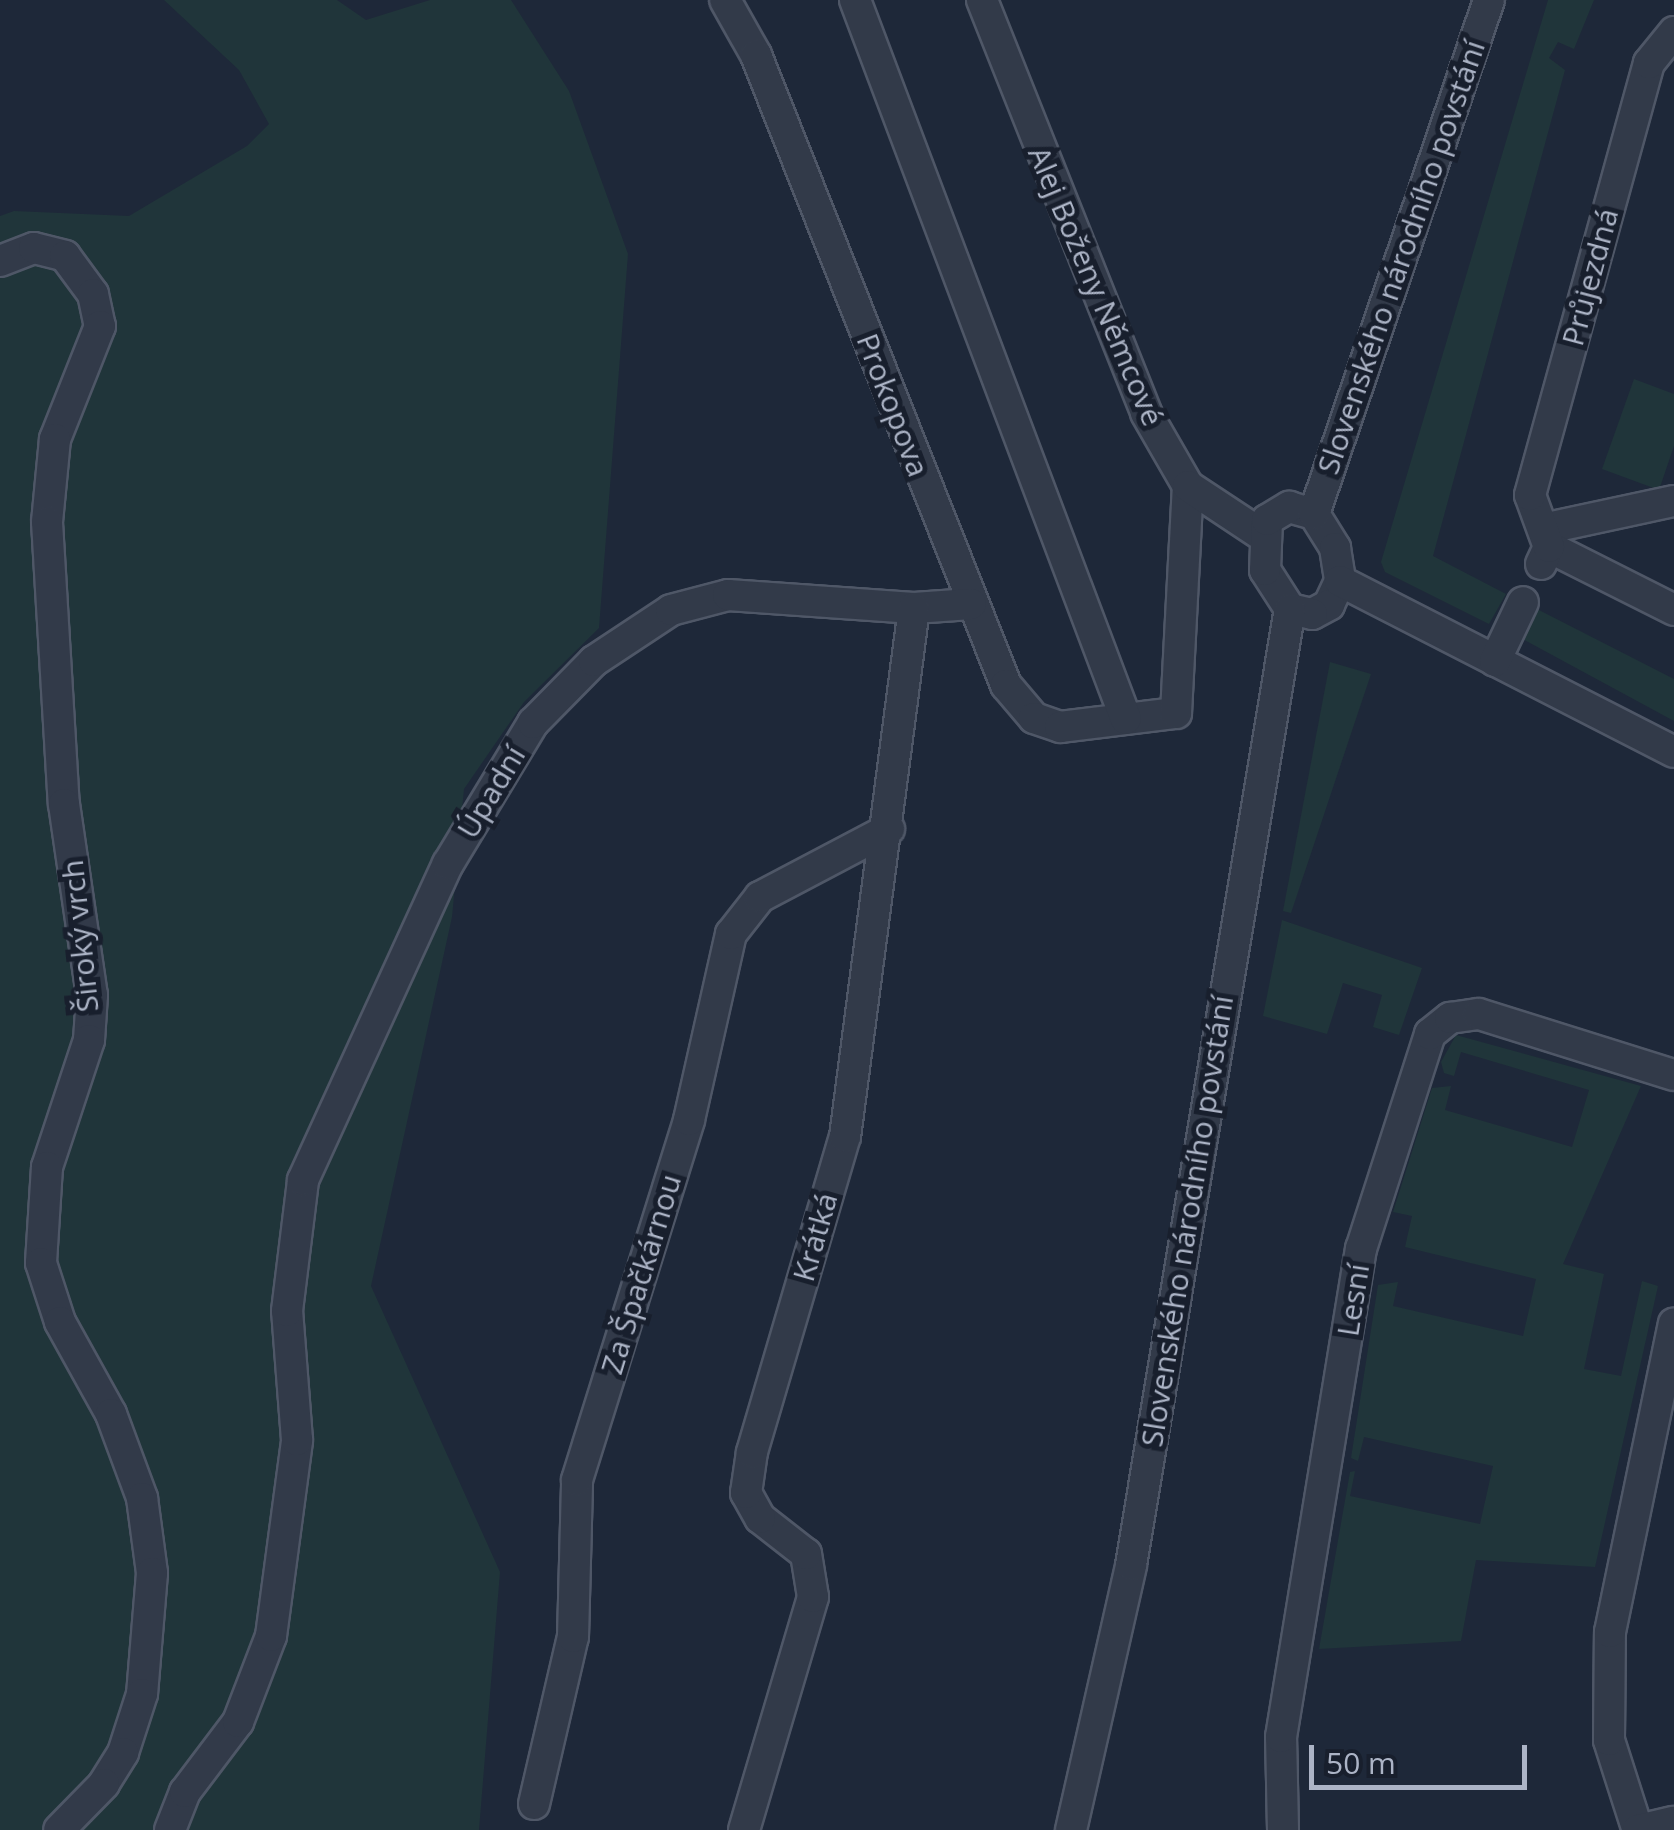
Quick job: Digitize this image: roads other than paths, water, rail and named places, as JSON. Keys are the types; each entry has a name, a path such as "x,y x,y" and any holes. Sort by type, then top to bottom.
{"street":[{"name":"Prokopova","path":"725,0 756,55 971,604 1006,684 1034,718 1060,727 1176,713 1188,486"},
{"path":"855,0 1126,719"},
{"name":"Alej Boženy Němcové","path":"982,0 1146,412 1188,486 1262,535"},
{"name":"Slovenského národního povstání","path":"1314,514 1489,0"},
{"name":"Průjezdná","path":"1545,547 1530,495 1648,62 1674,32"},
{"name":"Široký vrch","path":"0,261 34,248 64,256 94,294 100,326 55,439 47,522 64,804 92,995 89,1040 47,1166 41,1263 60,1322 110,1414 142,1498 152,1573 142,1694 122,1754 104,1784 59,1830"},
{"path":"1545,547 1674,501"},
{"path":"1289,507 1314,514 1336,548 1340,581 1329,605 1312,614 1290,609 1264,570 1262,535 1266,520 1289,507"},
{"path":"1545,547 1674,610"},
{"path":"1340,581 1674,752"},
{"name":"Úpadní","path":"170,1830 185,1792 238,1722 271,1636 298,1440 287,1311 302,1180 448,864 533,723 594,661 671,610 728,594 914,608 971,604"},
{"path":"1496,661 1523,602"},
{"name":"Krátká","path":"744,1830 814,1597 806,1554 760,1518 746,1492 845,1136 890,830 914,608"},
{"name":"Slovenského národního povstání","path":"1071,1830 1132,1564 1290,609"},
{"name":"Za Špačkárnou","path":"534,1804 573,1637 577,1480 689,1120 731,934 760,898 890,830"},
{"name":"Lesní","path":"1284,1830 1281,1738 1361,1249 1430,1034 1450,1018 1479,1014 1674,1075"},
{"path":"1674,1324 1610,1632 1608,1740 1638,1829 1674,1822"}]}
